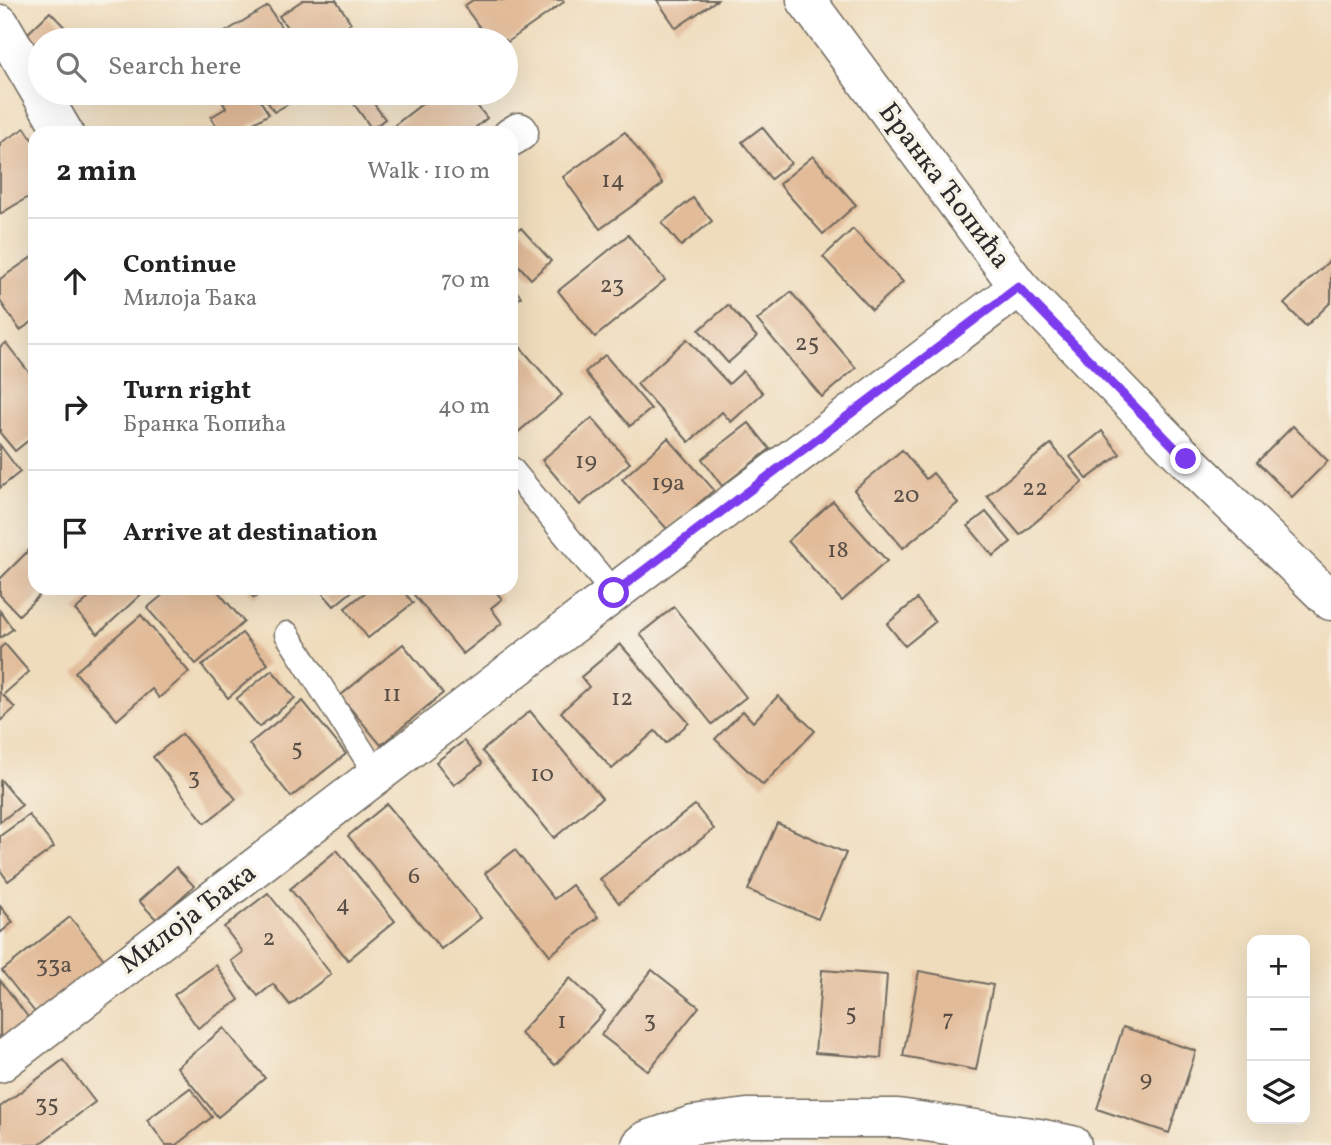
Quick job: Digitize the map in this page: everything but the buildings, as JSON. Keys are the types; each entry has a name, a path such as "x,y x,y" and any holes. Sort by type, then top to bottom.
{"street":[{"name":"Бранка Ћопића","path":"806,0 1018,287 1186,459 1331,601"},
{"path":"0,24 28,72"},
{"path":"48,105 60,126"},
{"name":"Милоја Ђака","path":"0,1063 1018,287"},
{"path":"644,1142 692,1125 747,1118 898,1118 1072,1145"}],"lane":[{"path":"518,477 614,593"},
{"path":"287,634 377,775"}],"route":[{"path":"614,593 1018,287 1186,459"}]}
